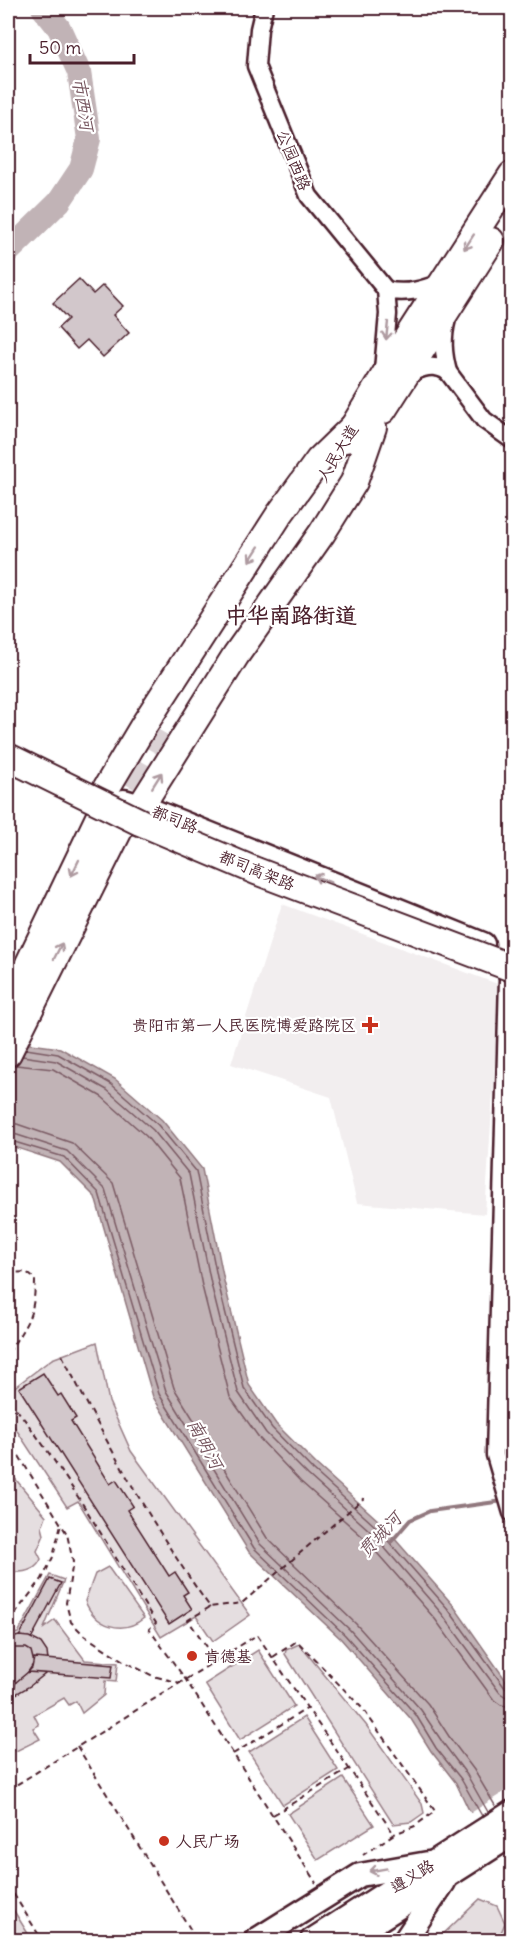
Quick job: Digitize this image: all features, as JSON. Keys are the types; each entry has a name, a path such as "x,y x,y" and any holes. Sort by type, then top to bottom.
{"main road":[{"name":"人民大道","path":"161,731 256,583 394,378 447,293 513,175"},
{"name":"人民大道","path":"447,293 513,206"},
{"path":"109,811 141,806 236,655 322,533 354,482 363,426"},
{"path":"8,1053 17,1002 109,811 144,725 279,515 319,460 363,426"},
{"name":"都司路","path":"8,744 109,811"},
{"name":"都司高架路","path":"8,757 140,822 256,871 510,967"},
{"name":"都司路","path":"8,769 109,811 252,881 510,967"},
{"name":"都司路","path":"109,811 125,802 141,806 510,967"},
{"name":"遵义路","path":"312,1941 442,1869 482,1843 513,1812"},
{"name":"遵义路","path":"482,1843 513,1835"},
{"path":"256,1941 360,1875 442,1869"},
{"path":"405,1941 442,1869"},
{"name":"遵义路","path":"347,1941 442,1869"}],"street":[{"name":"公园西路","path":"264,8 259,29 256,66 309,196 386,290"},
{"path":"448,372 443,352 447,293 416,291 399,293 386,290 394,378 421,368 433,366 442,368 448,372 484,420 513,440"},
{"path":"510,967 495,1455 513,1513"}],"path":[{"path":"8,1271 10,1273 26,1272 35,1279 35,1300 31,1317 8,1353"},
{"path":"62,1355 126,1476 174,1557 210,1607"},
{"path":"8,1402 14,1406 44,1443 81,1499 156,1623 149,1629 186,1680 318,1885 322,1882"},
{"path":"8,1438 67,1534 73,1562 66,1603 71,1622 85,1636 125,1662 153,1676 181,1683"},
{"path":"217,1661 188,1620 210,1607 242,1603 364,1497"},
{"path":"8,1622 42,1579 53,1557 61,1524"},
{"path":"8,1790 257,1635 394,1834"},
{"path":"273,1657 297,1641 363,1708 435,1811 415,1826 394,1834 358,1858"},
{"path":"233,1754 308,1708"},
{"path":"77,1746 197,1941"},
{"path":"273,1815 349,1769"},
{"path":"8,1885 42,1941"},
{"path":"8,1896 12,1893"}],"shaded area":[{"name":"贵阳市第一人民医院博爱路院区","path":"282,904 500,985 485,1214 357,1203 331,1097 231,1064"},
{"path":"97,1342 109,1402 131,1451 250,1615 213,1641 196,1616 161,1637 78,1501 67,1507 8,1417 8,1392 52,1359"},
{"path":"8,1470 46,1516 42,1527 44,1535 37,1551 41,1559 35,1567 22,1572 8,1572"},
{"path":"108,1567 144,1618 136,1623 127,1626 110,1626 95,1617 85,1601 95,1574"},
{"path":"50,1575 64,1580 44,1628 55,1620 85,1660 118,1663 116,1682 105,1681 104,1695 82,1713 76,1701 69,1705 64,1698 34,1715 39,1725 33,1728 40,1739 16,1751 8,1748 8,1635 18,1633"},
{"path":"299,1644 366,1725 422,1804 424,1813 411,1822 393,1824 285,1654 286,1650"},
{"path":"258,1650 294,1706 240,1740 205,1684"},
{"path":"304,1717 338,1770 283,1805 249,1752"},
{"path":"343,1778 374,1825 318,1860 288,1814"},
{"path":"480,1899 497,1906 505,1923 498,1940 437,1940"},
{"path":"9,1903 32,1940 8,1940"}],"water":[{"name":"南明河","path":"8,1041 60,1048 115,1079 162,1120 202,1169 224,1281 249,1385 276,1424 379,1521 453,1605 512,1689 512,1872 468,1808 456,1783 431,1751 411,1719 341,1639 249,1552 153,1397 95,1197 60,1162 8,1145"}],"pier":[{"path":"512,1787 512,1861 505,1866 469,1814"}],"building":[{"path":"79,279 93,294 103,285 123,306 113,315 129,333 103,357 87,340 77,349 58,328 68,319 53,303"},
{"path":"43,1373 58,1396 61,1394 76,1418 71,1421 110,1484 116,1480 133,1506 127,1510 169,1576 175,1572 188,1592 183,1595 192,1609 169,1624 19,1388"},
{"path":"50,1579 61,1583 26,1648 13,1648"},
{"path":"19,1636 29,1637 41,1643 47,1652 48,1661 45,1674 16,1694 8,1693 8,1639"},
{"path":"13,1648 26,1648 31,1651 34,1663 28,1672 16,1682 8,1683 8,1652"},
{"path":"34,1658 113,1665 111,1678 28,1672 32,1668"},
{"path":"16,1682 8,1708 8,1683"}],"waterway":[{"name":"市西河","path":"8,252 59,202 81,169 89,139 79,72 59,28 43,8"},
{"name":"贯城河","path":"391,1542 410,1520 430,1511 503,1501"}],"tunnel":[{"path":"114,826 166,734"}],"place":[{"name":"贵阳市第一人民医院博爱路院区","path":"370,1025"},
{"name":"肯德基","path":"192,1656"},
{"name":"人民广场","path":"164,1841"}],"district":[{"name":"中华南路街道","path":"291,615"}]}
